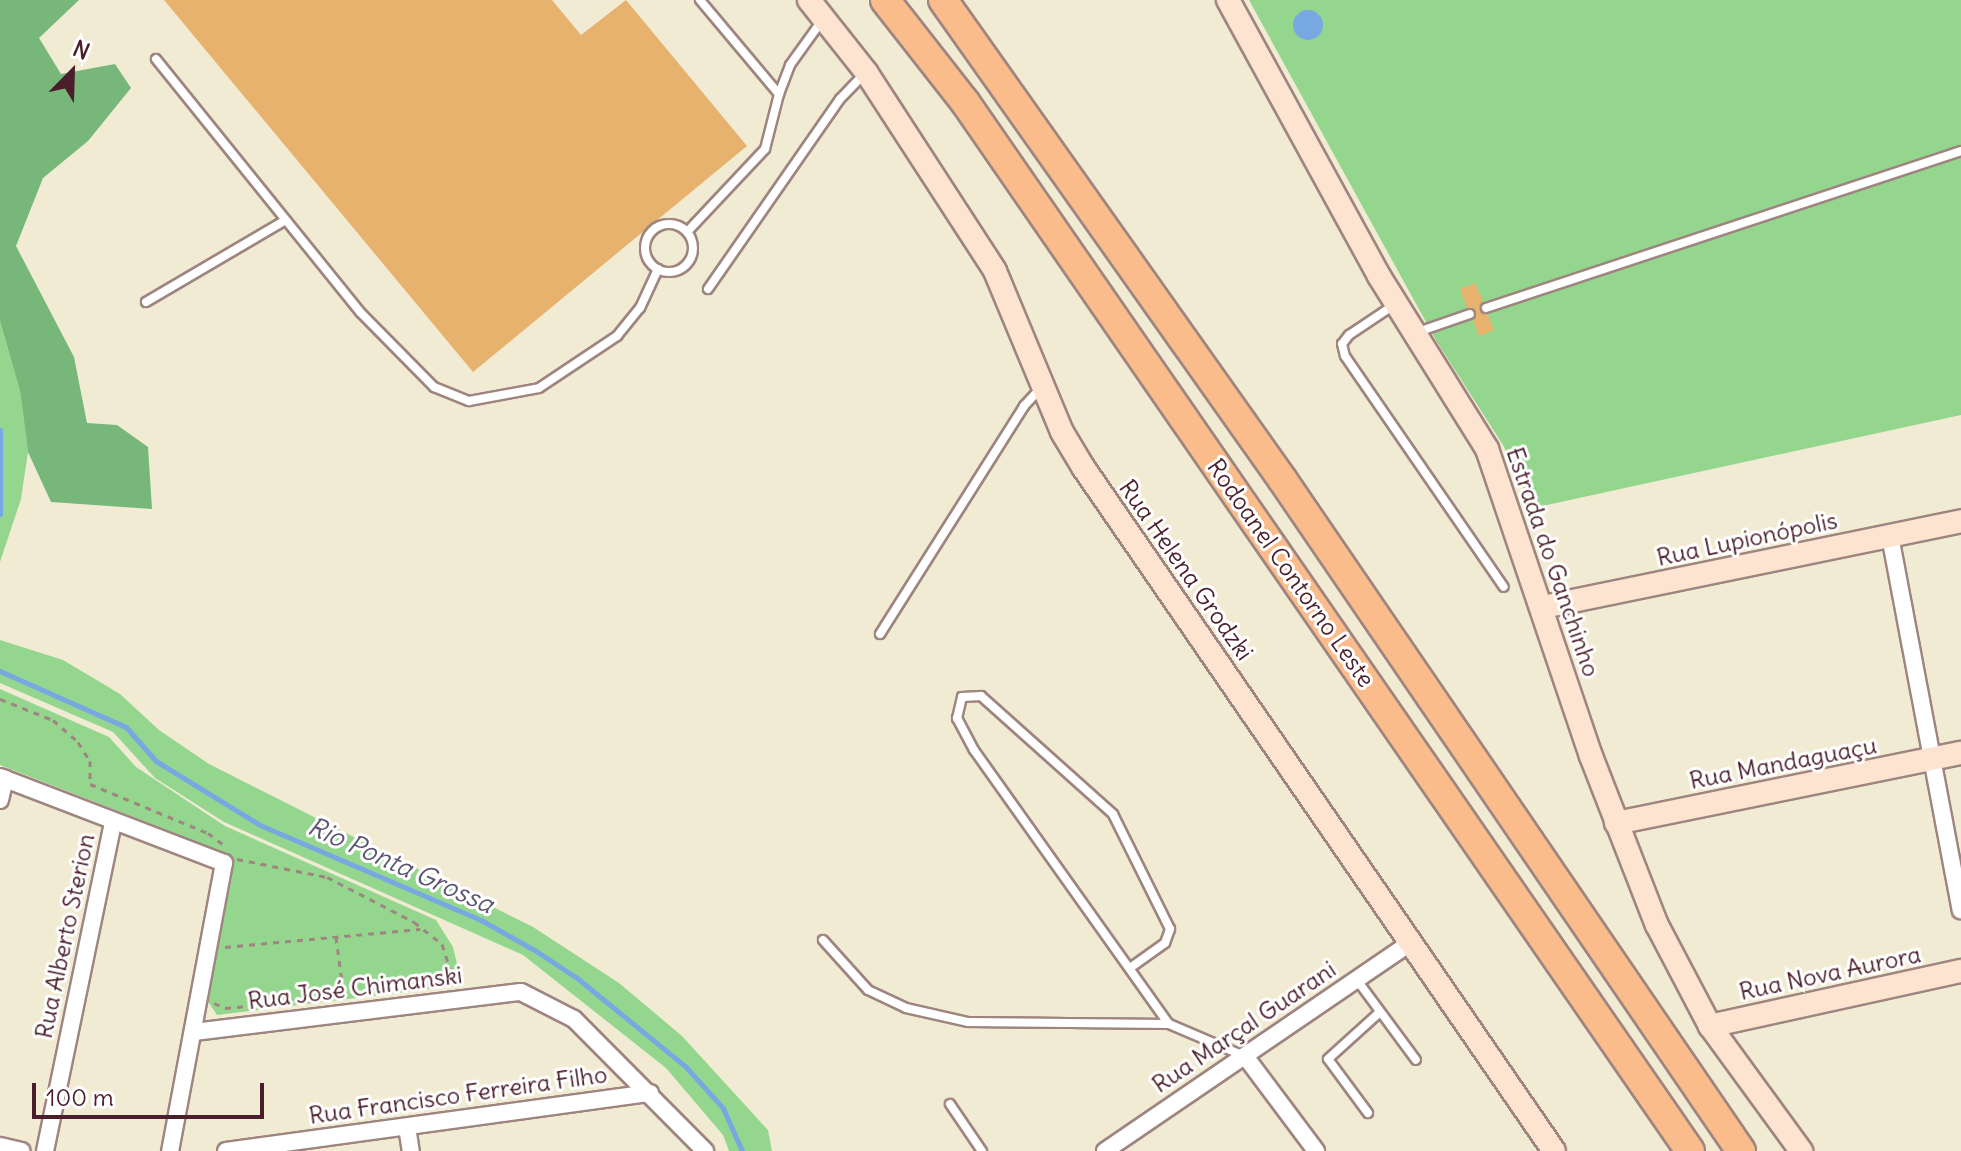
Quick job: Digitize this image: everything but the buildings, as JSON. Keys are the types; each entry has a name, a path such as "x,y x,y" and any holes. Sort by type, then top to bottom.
{"highway":[{"name":"Rodoanel Contorno Leste","path":"885,0 965,102 1690,1151"},
{"name":"Rodoanel Contorno Leste","path":"943,0 1282,479 1741,1151"},
{"path":"949,0 987,61"}],"main road":[{"name":"Rua Helena Grodzki","path":"809,0 866,72 995,271 1042,387 1083,467 1554,1151"},
{"name":"Estrada do Ganchinho","path":"1228,0 1396,304 1487,449 1616,823 1674,962 1710,1026 1801,1151"},
{"name":"Rua Lupionópolis","path":"1543,607 1961,521"},
{"name":"Rua Mandaguaçu","path":"1616,823 1961,753"},
{"name":"Rua Nova Aurora","path":"1710,1026 1961,971"}],"street":[{"path":"1890,536 1961,910"},
{"path":"0,800 2,778 113,824 228,858 170,1151"},
{"name":"Rua Alberto Sterion","path":"45,1151 113,824"},
{"name":"Rua Marçal Guarani","path":"1105,1151 1410,943"},
{"name":"Rua José Chimanski","path":"194,1032 456,991 521,992 574,1019 650,1093"},
{"path":"1245,1056 1316,1151"},
{"path":"650,1093 705,1151"},
{"name":"Rua Francisco Ferreira Filho","path":"226,1151 650,1093"},
{"path":"407,1127 411,1151"},
{"path":"0,1146 21,1151"}],"lane":[{"path":"700,0 779,94"},
{"path":"687,232 765,149 790,65 823,18"},
{"path":"156,59 361,313 434,387 469,401 539,388 569,372 617,336 640,308 658,269"},
{"path":"708,289 840,99 866,72"},
{"path":"1486,308 1961,151"},
{"path":"146,302 286,220"},
{"path":"667,224 687,232 693,245 690,260 680,270 658,269 648,258 648,236 667,224"},
{"path":"1396,304 1349,335 1342,344 1345,356 1504,587"},
{"path":"1414,333 1470,314"},
{"path":"880,634 1024,406 1042,387"},
{"path":"1130,968 1165,943 1170,929 1113,814 972,693 962,697 957,718 974,750 1169,1024"},
{"path":"823,940 868,990 906,1008 968,1022 1169,1024 1245,1056"},
{"path":"1356,979 1416,1060"},
{"path":"1368,1113 1328,1059 1380,1012"},
{"path":"950,1104 982,1151"}],"path":[{"path":"0,699 53,720 78,742 90,761 90,784 85,797"},
{"path":"90,784 208,833 228,858 327,877 422,928 442,944 456,991"},
{"path":"224,933 221,948 422,928"},
{"path":"336,937 344,997"},
{"path":"442,985 456,991"},
{"path":"211,993 212,1001 225,1008 360,995"}],"green space":[{"path":"0,0 79,0 39,38 61,74 115,64 131,88 88,141 43,178 16,246 74,357 87,423 117,425 148,447 152,509 51,502 28,452 20,391 0,321"},
{"path":"1249,0 1961,0 1961,415 1533,508 1503,445 1437,342"},
{"path":"0,321 20,391 28,452 21,499 0,562"},
{"path":"0,640 63,660 120,694 159,730 209,764 533,927 619,983 682,1036 768,1130 772,1151 729,1151 723,1135 666,1068 523,955 224,822 155,778 113,732 0,683"},
{"path":"0,689 109,737 136,767 225,826 436,920 453,947 462,985 217,1015 207,1000 232,877 230,861 211,847 0,765"}],"water":[{"path":"1308,10 1319,14 1323,25 1319,36 1308,40 1297,36 1293,25 1297,14"}],"waterway":[{"name":"Rio Ponta Grossa","path":"0,430 0,514"},
{"name":"Rio Ponta Grossa","path":"0,671 126,727 156,761 260,825 481,920 536,951 577,978 686,1067 723,1108 742,1151"}]}
